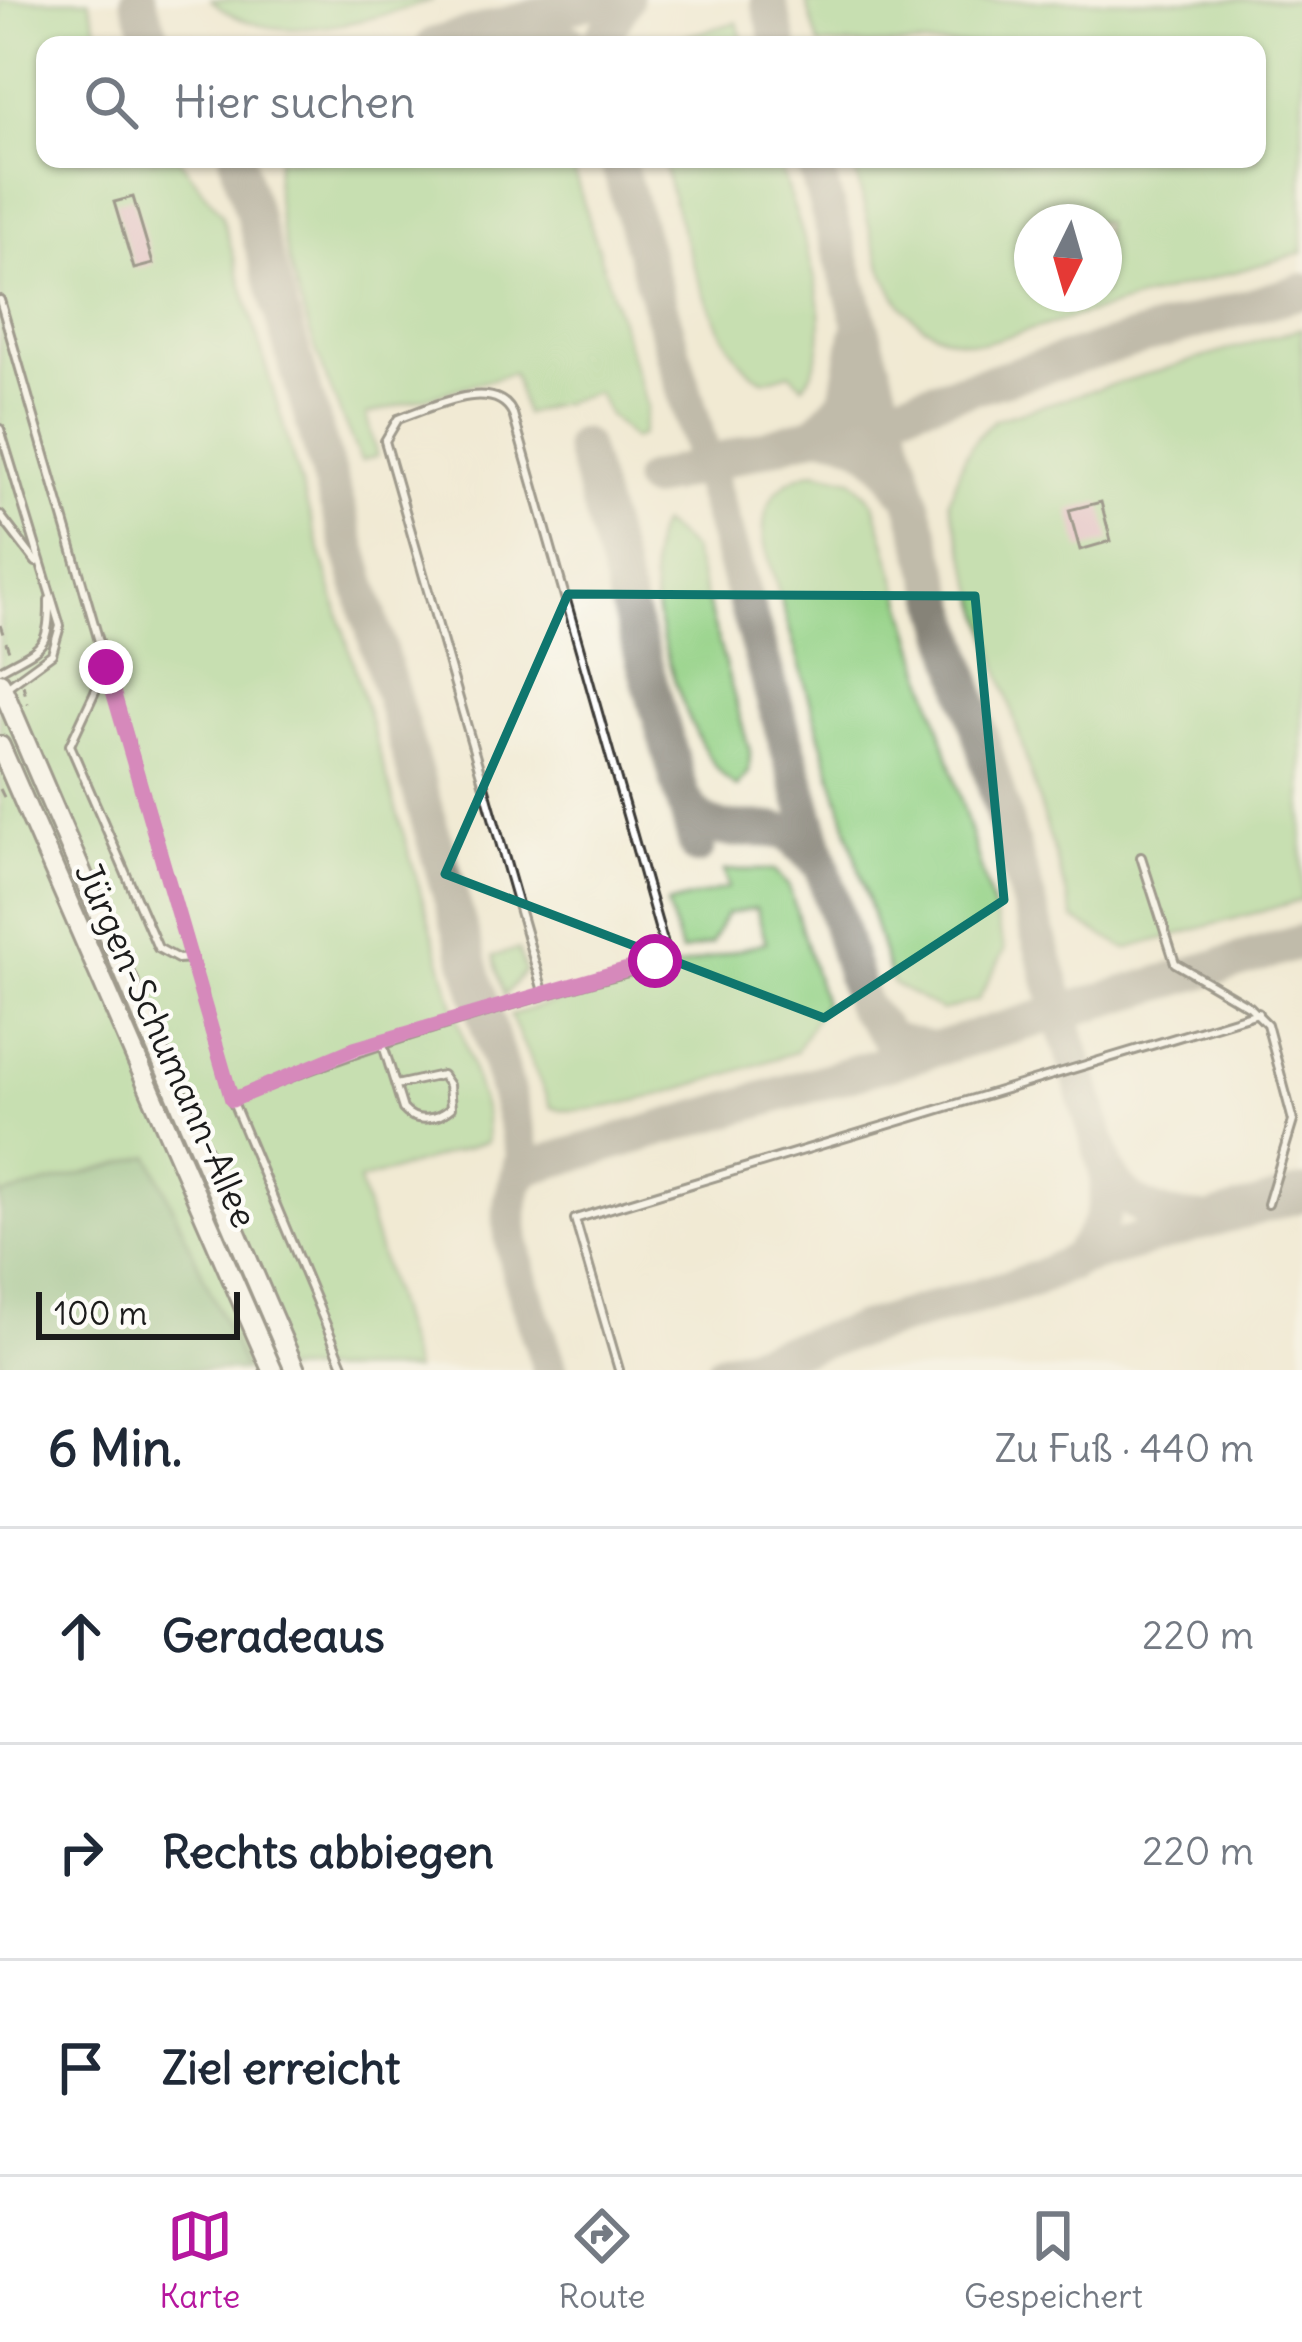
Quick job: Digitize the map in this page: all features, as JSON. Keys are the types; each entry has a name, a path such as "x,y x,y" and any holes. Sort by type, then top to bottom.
{"street":[{"name":"Jürgen-Schumann-Allee","path":"1,681 295,1370"},
{"name":"Jürgen-Schumann-Allee","path":"0,746 272,1370"}],"lane":[{"path":"0,300 232,1100 345,1370"},
{"path":"232,1100 382,1042 544,995 655,961 664,945 513,414 503,399 487,394 398,419 385,441 544,995"},
{"path":"0,428 60,626 52,654 1,681"},
{"path":"0,515 39,564"},
{"path":"1,681 47,640 49,597"},
{"path":"106,667 70,745 158,948 178,959 191,958"},
{"path":"1142,857 1175,963 1258,1013 1267,1024 1293,1121 1268,1204"},
{"path":"620,1370 575,1219 1258,1013"},
{"path":"382,1042 403,1109 416,1119 451,1108 449,1085 442,1075 396,1085"}],"path":[{"path":"0,789 8,804"}],"highlighted area":[{"path":"568,594 975,596 1004,900 824,1018 445,874"}],"green space":[{"path":"0,0 89,0 99,36 36,36 36,168 186,168 221,213 486,1115 487,1142 359,1181 414,1370 245,1370 150,1156 0,1196"},
{"path":"211,0 434,0 349,23 289,29 234,16"},
{"path":"1302,0 1302,253 1122,304 1122,204 1014,204 1014,312 1094,312 984,343 949,338 922,325 902,306 877,253 854,168 1266,168 1266,36 816,36 806,2"},
{"path":"737,22 741,36 687,36"},
{"path":"277,168 573,168 647,406 642,435 633,439 608,414 597,392 525,414 513,373 366,415 377,456 361,461 303,311 276,189"},
{"path":"665,168 781,168 820,306 816,363 803,386 790,373 766,380 748,369 731,347 700,283"},
{"path":"1302,328 1302,900 1126,949 1074,919 949,501 970,447 996,419"},
{"path":"815,471 853,479 874,503 1005,950 978,1000 942,1011 892,983 764,542 765,516 774,495 791,480"},
{"path":"661,523 692,549 750,752 749,772 737,787 718,770 700,741 669,663 653,581 653,547"},
{"path":"775,870 789,887 824,1003 796,1052 634,1101 600,1108 551,1107 510,1015 766,942 756,908 726,914 711,944 681,952 667,904 728,888 724,871"},
{"path":"518,949 525,971 504,996 493,956"},
{"path":"150,1156 245,1370 0,1370 0,1196"}],"building":[{"path":"133,197 153,264 134,269 114,202"},
{"path":"1101,502 1111,541 1080,550 1069,510"}],"taxiway":[{"path":"138,0 152,36"},
{"path":"465,36 591,0"},
{"path":"603,36 625,0"},
{"path":"768,0 778,36"},
{"path":"515,23 549,28 561,36"},
{"path":"240,168 506,1088 523,1153 518,1177"},
{"path":"620,168 862,1004 890,1039 932,1050"},
{"path":"816,168 1105,1165 1107,1194 1102,1219 1070,1264"},
{"path":"650,481 1302,291"},
{"path":"858,334 847,399 817,432 857,441 887,465 903,488"},
{"path":"582,446 697,847"},
{"path":"685,801 695,815 719,828 788,833 819,863"},
{"path":"550,1370 512,1236 510,1209 515,1186 527,1168 1302,942"},
{"path":"1105,1165 1131,1200 1156,1213 1199,1220"},
{"path":"723,1370 1033,1280 1081,1258 1302,1194"}],"route":[{"path":"106,667 232,1100 354,1049 655,961"}]}
